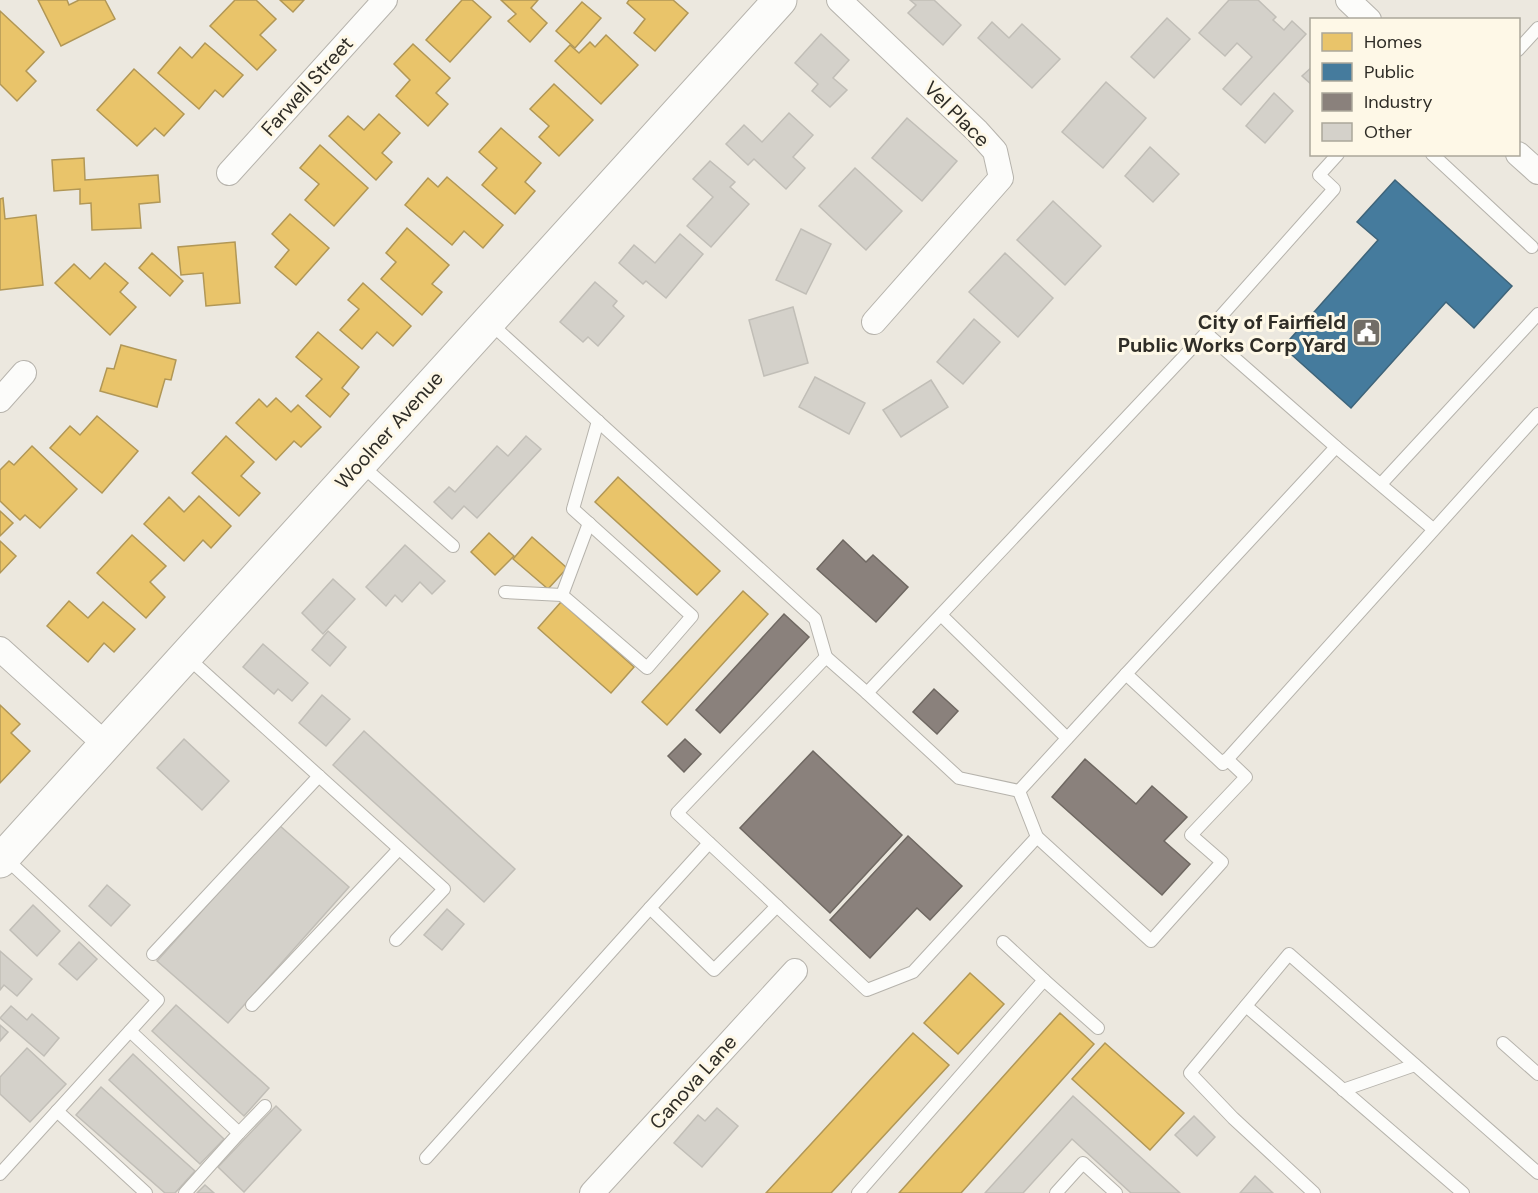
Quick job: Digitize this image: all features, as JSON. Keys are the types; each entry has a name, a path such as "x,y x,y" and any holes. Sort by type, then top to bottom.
{"street":[{"name":"Farwell Street","path":"229,173 386,0"},
{"name":"Woolner Avenue","path":"2,859 780,0"},
{"name":"Vel Place","path":"839,0 995,151 1001,178 874,322"},
{"path":"1348,0 1367,18"},
{"path":"1520,156 1538,172"},
{"path":"0,400 24,373"},
{"path":"0,649 105,744"},
{"name":"Canova Lane","path":"592,1193 795,971"}],"lane":[{"path":"1520,48 1535,37"},
{"path":"867,693 1206,333 1334,189 1319,175 1336,156"},
{"path":"1434,156 1532,247"},
{"path":"1381,484 1538,314"},
{"path":"488,321 815,619 826,657 959,778 1019,791"},
{"path":"1206,333 1433,529"},
{"path":"1126,674 1223,764 1538,414"},
{"path":"505,592 562,595 646,668 692,616 573,509 598,421"},
{"path":"1019,791 1336,447"},
{"path":"359,463 453,546"},
{"path":"562,595 589,523"},
{"path":"941,615 1067,738"},
{"path":"186,655 444,889 396,940"},
{"path":"826,657 677,813 867,990 913,972 1037,837"},
{"path":"1019,791 1037,837 1151,941 1222,862 1191,835 1246,777 1227,759"},
{"path":"153,954 319,776"},
{"path":"426,1158 709,843"},
{"path":"252,1005 399,849"},
{"path":"0,1174 158,1000 2,859"},
{"path":"650,908 714,970 777,906"},
{"path":"1003,942 1098,1028"},
{"path":"1314,1193 1233,1118 1190,1073 1289,954 1538,1173"},
{"path":"858,1193 1044,980"},
{"path":"1246,1006 1463,1193"},
{"path":"130,1031 239,1133"},
{"path":"1503,1043 1538,1074"},
{"path":"1343,1090 1415,1065"},
{"path":"185,1193 265,1106"},
{"path":"57,1112 146,1193"},
{"path":"1056,1193 1083,1163 1116,1193"}],"building: Homes":[{"path":"38,0 67,0 69,5 79,0 105,0 115,19 61,46"},
{"path":"235,0 256,0 276,19 260,35 276,50 257,70 210,26"},
{"path":"280,0 304,0 293,12"},
{"path":"462,0 472,0 491,17 450,62 426,40"},
{"path":"501,0 538,0 531,8 547,23 530,42 508,21 516,14"},
{"path":"629,0 673,0 688,13 655,51 634,33 645,19 627,3"},
{"path":"582,2 601,18 575,48 556,31"},
{"path":"0,11 44,52 26,71 36,81 17,101 0,84"},
{"path":"606,35 638,65 601,104 555,61 570,45 579,53 590,42 595,47"},
{"path":"205,43 243,75 223,97 215,90 199,109 158,73 180,47 192,58"},
{"path":"413,44 450,78 436,93 448,104 428,126 396,96 410,80 394,64"},
{"path":"134,69 184,114 164,136 155,128 137,146 97,110"},
{"path":"554,84 593,120 559,156 539,137 549,126 530,109"},
{"path":"379,114 400,133 382,153 392,162 376,180 329,136 348,116 364,130"},
{"path":"501,128 541,163 525,182 535,191 515,214 482,185 497,168 479,152"},
{"path":"320,145 368,188 334,226 305,200 319,184 300,168"},
{"path":"84,158 85,180 158,175 160,202 139,204 141,228 92,230 91,203 80,204 80,189 54,191 52,160"},
{"path":"447,177 503,225 483,248 464,231 452,245 405,205 428,178 438,187"},
{"path":"3,198 5,219 36,215 43,285 0,290 0,199"},
{"path":"290,214 329,248 296,285 275,267 289,250 272,234"},
{"path":"407,228 449,265 432,284 442,292 422,315 381,279 396,262 386,253"},
{"path":"235,242 240,303 206,306 203,273 181,275 178,247"},
{"path":"152,253 183,281 170,296 139,268"},
{"path":"105,263 128,283 120,292 136,307 110,335 55,283 74,264 90,279"},
{"path":"363,283 411,326 393,346 377,332 362,349 340,330 359,309 348,300"},
{"path":"318,332 359,367 342,388 349,394 330,417 306,396 322,379 296,357"},
{"path":"121,345 176,360 171,380 165,379 157,407 100,391 107,368 114,369"},
{"path":"276,398 291,412 298,405 321,427 301,447 294,441 276,460 236,423 259,399 267,407"},
{"path":"97,416 138,451 102,493 50,448 70,426 80,435"},
{"path":"226,436 254,462 241,476 260,493 239,516 192,473"},
{"path":"32,446 77,489 40,528 25,515 20,520 0,501 0,470 9,461 14,465"},
{"path":"618,477 720,571 697,595 595,502"},
{"path":"199,496 231,526 211,548 203,540 184,561 144,524 169,497 184,512"},
{"path":"0,511 13,523 0,536"},
{"path":"489,533 514,556 495,575 471,552"},
{"path":"132,535 166,566 150,582 165,597 146,618 97,573"},
{"path":"532,537 567,568 548,589 513,559"},
{"path":"0,541 16,556 0,573"},
{"path":"743,591 768,614 667,725 642,702"},
{"path":"69,601 88,618 103,602 135,629 114,652 104,643 88,662 47,626"},
{"path":"561,602 634,667 611,693 538,628"},
{"path":"0,705 20,724 11,733 30,751 0,783"},
{"path":"970,973 1004,1004 958,1054 924,1023"},
{"path":"1060,1013 1094,1044 961,1193 899,1193"},
{"path":"913,1033 949,1065 831,1193 766,1193"},
{"path":"1105,1043 1184,1113 1150,1150 1072,1079"}],"building: Public":[{"path":"1395,180 1512,286 1474,328 1446,302 1351,408 1283,347 1378,240 1357,222"}],"building: Industry":[{"path":"843,540 866,562 873,555 908,587 876,622 817,569"},
{"path":"784,614 809,637 720,733 696,710"},
{"path":"934,689 958,711 937,734 913,712"},
{"path":"685,739 701,754 684,772 668,756"},
{"path":"813,751 902,835 830,913 740,828"},
{"path":"1085,759 1136,804 1152,786 1187,817 1164,841 1190,864 1162,895 1052,797"},
{"path":"908,836 962,886 930,920 917,908 870,958 830,920"}],"building: Other":[{"path":"910,0 934,0 961,25 943,45 908,13 916,5"},
{"path":"1229,0 1258,0 1276,17 1273,20 1284,30 1292,21 1306,34 1241,105 1223,89 1252,57 1237,43 1225,56 1199,33"},
{"path":"1167,18 1190,39 1154,78 1131,57"},
{"path":"992,22 1009,38 1022,24 1060,59 1032,88 978,38"},
{"path":"821,34 849,60 833,78 847,90 830,107 812,91 818,84 795,63"},
{"path":"1310,69 1310,83 1302,76"},
{"path":"1106,82 1146,118 1103,168 1062,132"},
{"path":"1274,93 1293,111 1265,143 1246,126"},
{"path":"789,113 813,135 793,157 805,168 786,189 754,159 748,165 726,144 744,125 762,142"},
{"path":"907,118 957,161 922,201 872,158"},
{"path":"1150,147 1179,174 1153,202 1125,176"},
{"path":"710,161 735,182 730,187 749,204 711,247 687,226 713,197 693,179"},
{"path":"855,168 902,211 866,250 819,206"},
{"path":"1053,201 1101,246 1065,285 1017,240"},
{"path":"801,229 831,244 806,294 776,280"},
{"path":"680,234 703,254 666,298 646,281 643,284 619,263 634,245 655,263"},
{"path":"1005,253 1053,298 1018,337 969,292"},
{"path":"595,282 617,301 613,306 624,316 598,346 588,337 583,342 560,322"},
{"path":"793,307 808,363 764,376 749,320"},
{"path":"974,319 1000,342 963,384 937,362"},
{"path":"815,377 865,403 849,434 799,407"},
{"path":"931,380 948,407 901,437 883,410"},
{"path":"526,436 541,449 477,518 464,506 452,519 434,502 449,487 455,492 497,446 508,456"},
{"path":"405,545 445,581 432,594 420,582 402,602 395,595 386,606 366,587"},
{"path":"333,579 355,599 323,634 302,613"},
{"path":"328,631 346,647 330,666 312,650"},
{"path":"263,644 308,683 292,701 278,689 274,694 243,667"},
{"path":"322,695 350,719 326,746 299,723"},
{"path":"364,731 515,869 484,902 333,765"},
{"path":"184,739 229,781 202,810 157,768"},
{"path":"279,825 349,887 228,1023 157,961"},
{"path":"107,885 130,905 111,926 89,906"},
{"path":"33,905 60,931 37,956 10,930"},
{"path":"447,909 464,924 442,950 424,935"},
{"path":"79,942 97,959 77,980 59,964"},
{"path":"0,951 32,979 17,996 4,985 0,990"},
{"path":"176,1005 269,1088 244,1116 152,1031"},
{"path":"11,1006 27,1020 32,1014 59,1038 44,1056 0,1018"},
{"path":"0,1025 8,1032 0,1041"},
{"path":"27,1048 66,1084 30,1122 0,1094 0,1077"},
{"path":"133,1054 224,1139 200,1164 109,1080"},
{"path":"101,1087 195,1171 175,1193 165,1193 76,1115"},
{"path":"1073,1096 1180,1193 1131,1193 1072,1139 1023,1193 985,1193"},
{"path":"276,1106 301,1130 244,1192 218,1167"},
{"path":"717,1108 738,1126 702,1167 674,1143 698,1115 705,1121"},
{"path":"1194,1116 1215,1137 1197,1156 1175,1135"},
{"path":"1255,1176 1273,1193 1240,1193"},
{"path":"205,1185 214,1193 197,1193"}],"place":[{"name":"City of Fairfield Public Works Corp Yard","path":"1367,333"}]}
